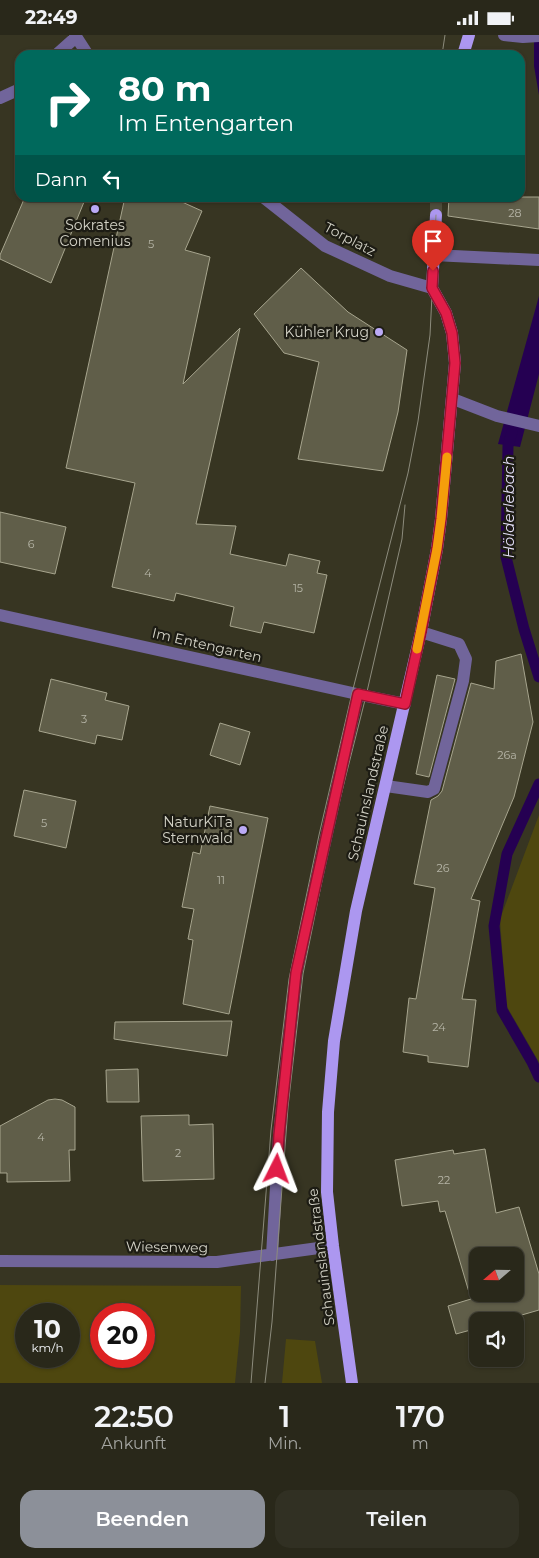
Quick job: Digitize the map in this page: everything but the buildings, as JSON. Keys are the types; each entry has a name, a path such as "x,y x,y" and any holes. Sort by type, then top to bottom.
{"main road":[{"path":"464,50 469,35"},
{"path":"432,288 436,215"},
{"name":"Schauinslandstraße","path":"352,1383 333,1247 327,1182 328,1112 334,1041 356,911 421,632 441,519 455,363 452,333 446,313 432,288"}],"street":[{"path":"504,35 539,36"},
{"path":"61,50 75,36 85,50"},
{"path":"0,98 15,91"},
{"name":"Torplatz","path":"269,202 325,246 390,276 432,288"},
{"path":"434,255 536,260"},
{"path":"453,399 497,416 536,425"},
{"name":"Im Entengarten","path":"1,619 405,704"},
{"path":"386,786 428,792 434,789 462,681 466,659 459,644 421,632"},
{"path":"272,1255 279,1135 296,973 358,694"},
{"name":"Wiesenweg","path":"0,1261 217,1263 333,1247"}],"shaded area":[{"path":"534,35 539,35 539,95 534,66"},
{"path":"539,296 539,374 520,447 498,444"},
{"path":"539,815 539,1062 506,1005 500,919"},
{"path":"0,1285 241,1286 240,1332 235,1383 0,1383"},
{"path":"286,1339 315,1341 322,1383 282,1383"}],"waterway":[{"name":"Hölderlebach","path":"512,432 508,446 506,557 524,629 539,677"},
{"name":"Hölderlebach","path":"539,784 507,854 494,926 502,1010 539,1077"}],"tunnel":[{"path":"436,202 436,215"}],"tram line":[{"path":"443,50 445,35"},
{"path":"251,1383 271,1130 289,979 319,835 352,693 408,473 418,421 430,335 436,215"},
{"path":"265,1383 272,1322 288,1107 303,974 332,831 366,696 402,539 405,505"}],"slow traffic":[{"path":"417,649 437,549 447,457"}],"place":[{"name":"Sokrates Comenius","path":"95,209"},
{"name":"Kühler Krug","path":"379,332"},
{"name":"NaturKiTa Sternwald","path":"243,830"}],"route":[{"path":"277,1169 296,973 358,694 405,704 437,549 455,363 452,333 446,313 432,288 433,271"}]}
